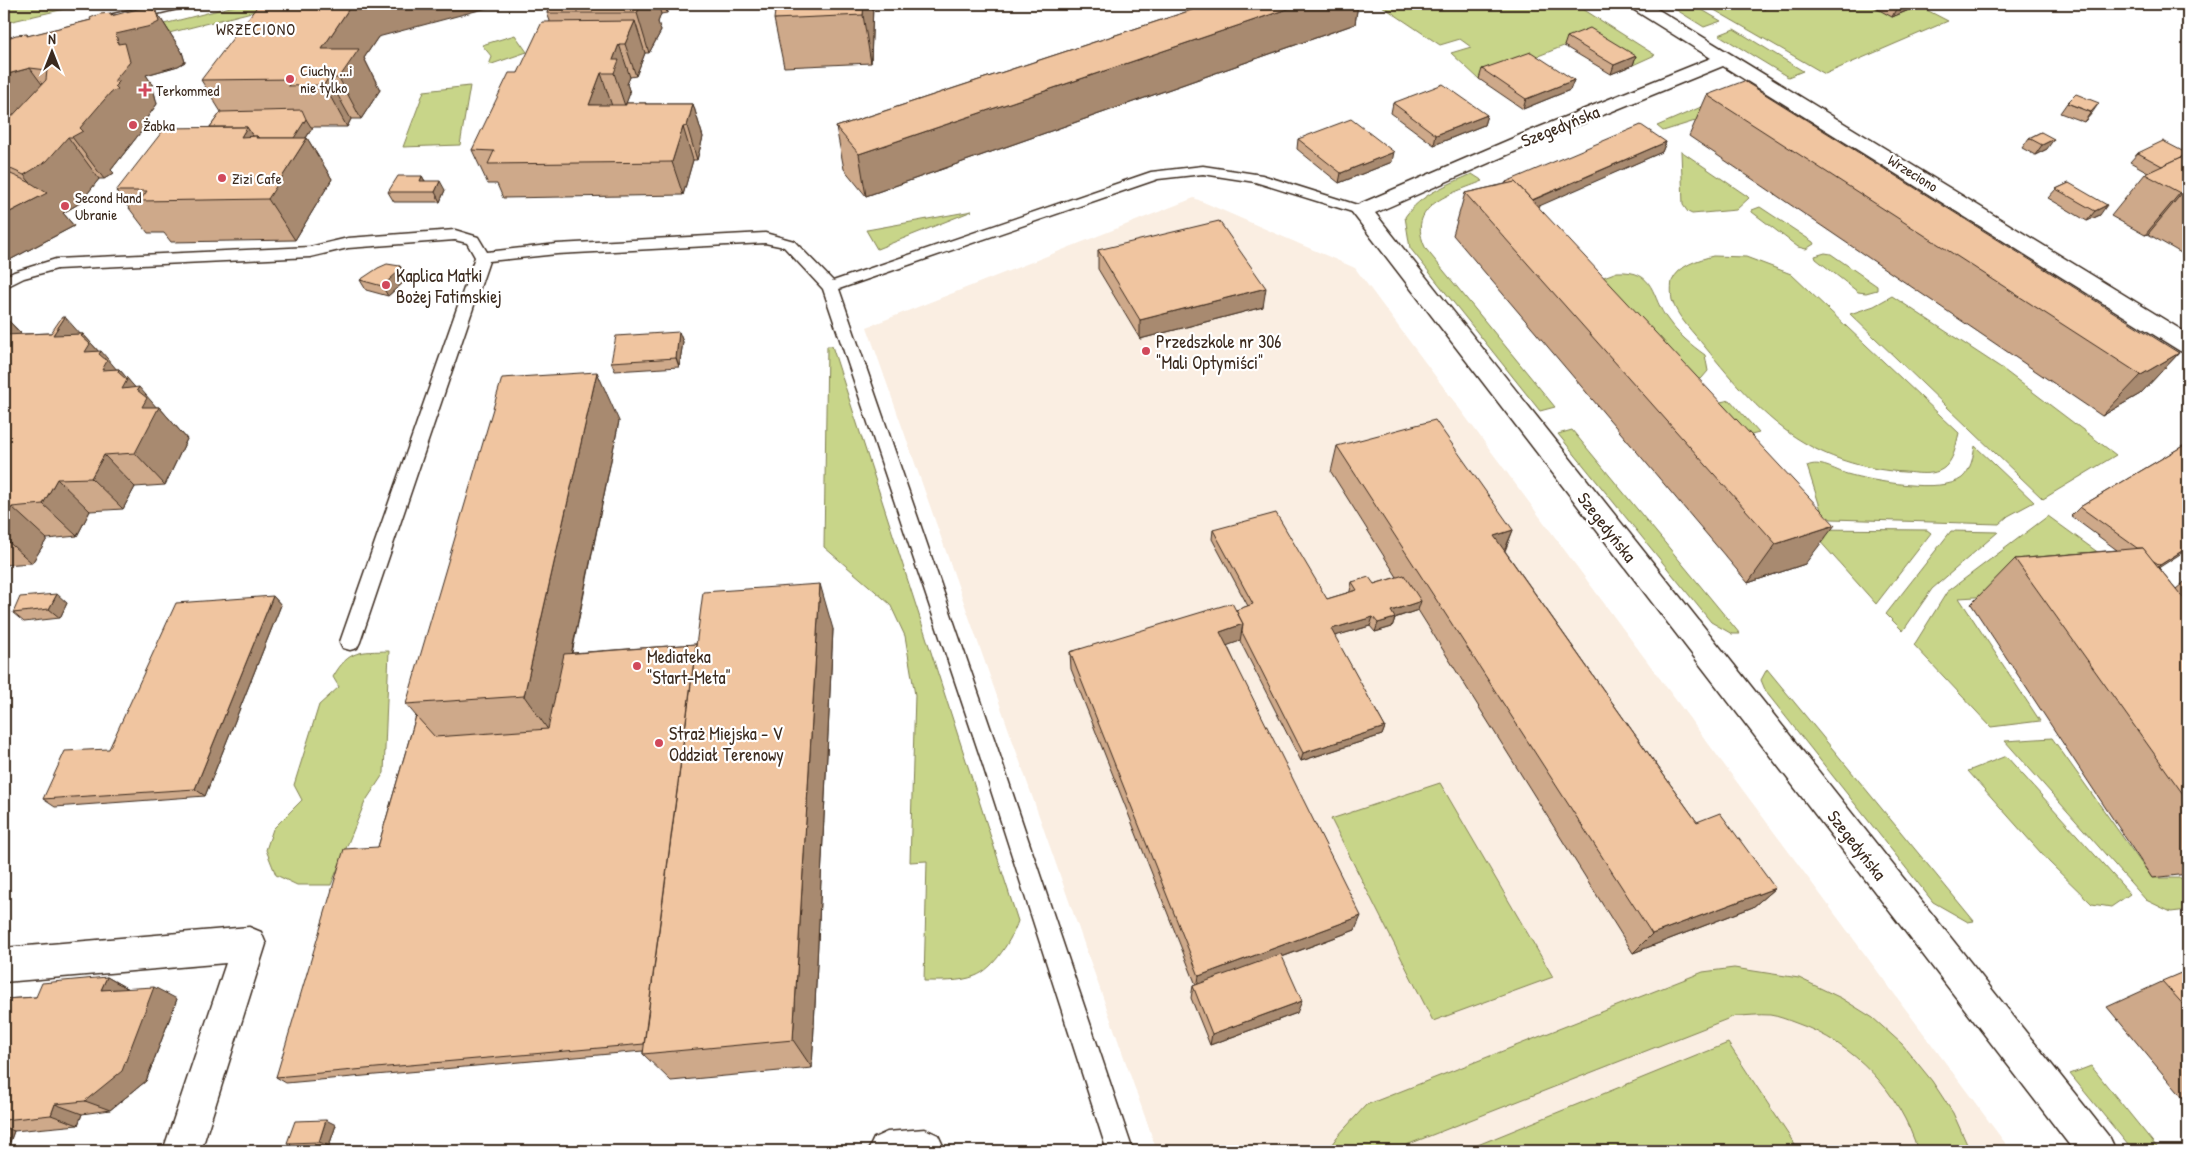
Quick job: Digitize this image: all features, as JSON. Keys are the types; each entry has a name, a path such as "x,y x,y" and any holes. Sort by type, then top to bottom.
{"street":[{"path":"98,23 176,4"},
{"name":"Wrzeciono","path":"1637,4 2188,345"},
{"name":"Szegedyńska","path":"1726,58 1362,211 2097,1151"},
{"path":"4,966 249,944 182,1151"},
{"path":"887,1151 925,1148"}],"lane":[{"path":"830,287 1156,175 1203,170 1257,178 1362,211"},
{"path":"4,283 19,275 56,264 310,252 348,243 455,235 473,240 483,257 350,642"},
{"path":"483,257 557,249 766,238 789,244 830,287 989,753 1120,1151"}],"shaded area":[{"path":"1194,198 1355,268 2011,1151 1157,1151 867,327"}],"green space":[{"path":"4,4 86,4 4,23"},
{"path":"242,4 283,4 4,75 4,65"},
{"path":"1379,4 1575,4 1655,55 1633,65 1587,37 1479,79 1451,53 1471,47 1460,39 1440,45"},
{"path":"1667,4 1692,4 1721,21 1704,27"},
{"path":"1704,4 1755,4 1764,9 1778,4 1878,4 1892,17 1919,6 1948,21 1825,74"},
{"path":"1734,29 1803,71 1788,77 1719,35"},
{"path":"515,35 527,52 489,65 492,57 482,45"},
{"path":"470,86 460,145 403,147 424,91"},
{"path":"1722,98 1737,108 1663,131 1657,126"},
{"path":"1681,151 1749,198 1736,210 1692,214 1688,212 1683,205"},
{"path":"1472,174 1483,181 1445,197 1434,203 1426,212 1421,222 1421,234 1426,249 1555,407 1540,411 1410,248 1405,217 1411,209 1435,191"},
{"path":"1760,207 1814,244 1806,249 1798,247 1752,212 1752,210"},
{"path":"972,211 877,249 866,230 867,230"},
{"path":"1825,253 1831,254 1877,286 1877,290 1866,293 1858,292 1816,259 1815,256"},
{"path":"1713,256 1746,257 1791,274 1959,433 1954,454 1947,465 1933,473 1921,473 1891,471 1852,463 1827,454 1803,442 1762,411 1686,325 1672,300 1672,281 1675,275 1690,264"},
{"path":"1617,272 1639,275 1646,280 1662,311 1672,325 1685,339 1705,355 1708,371 1702,378 1680,385 1601,278"},
{"path":"1892,296 2000,367 2116,455 2043,499 1850,314 1874,306"},
{"path":"827,346 832,346 1018,921 1007,944 989,967 975,976 963,979 924,981 927,861 910,862 915,695 905,636 890,604 824,547"},
{"path":"1730,400 1759,433 1736,439 1705,405"},
{"path":"1572,430 1740,634 1732,634 1711,622 1558,434"},
{"path":"1975,446 2034,502 2008,516 1999,524 1831,519 1822,513 1807,466 1817,464 1827,466 1847,474 1889,483 1923,486 1939,485 1952,483 1965,475 1971,463"},
{"path":"2048,516 2188,618 2091,590 1959,598 2040,721 1991,727 1914,645 1947,592"},
{"path":"1809,529 1927,530 1931,533 1876,604"},
{"path":"1951,531 1998,532 1932,589 1903,631 1886,614"},
{"path":"389,651 384,773 365,802 331,885 297,885 276,875 266,850 273,829 302,800 294,785 319,705 339,687 333,677 344,661 363,652"},
{"path":"1767,669 1974,921 1968,922 1933,902 1766,692 1761,680"},
{"path":"2052,738 2152,878 2188,878 2188,910 2171,912 2146,900 2005,741"},
{"path":"2006,756 2130,894 2111,907 2092,904 2049,862 1968,771"},
{"path":"1440,783 1553,977 1433,1021 1331,819"},
{"path":"1734,968 1799,978 1841,998 1873,1018 1902,1044 1932,1081 1953,1113 1970,1151 1918,1151 1900,1109 1872,1072 1855,1057 1837,1043 1817,1032 1780,1017 1762,1015 1735,1016 1404,1146 1399,1151 1327,1151 1366,1105 1703,972"},
{"path":"1728,1043 1799,1151 1463,1151"},
{"path":"2091,1066 2160,1151 2133,1151 2070,1074"}],"building":[{"path":"259,4 352,4 322,49 359,49 339,78 328,78 324,85 288,86 294,79 201,80"},
{"path":"551,4 641,4 637,13 547,13"},
{"path":"776,4 864,4 863,15 774,19"},
{"path":"1210,4 1302,4 859,154 836,127"},
{"path":"1891,4 1905,4 1897,7"},
{"path":"145,7 156,11 159,22 151,26 116,34 118,44 125,43 130,62 114,81 120,81 115,86 118,89 111,92 80,128 83,131 68,137 47,161 24,175 4,166 4,125 46,80 47,70 30,68 4,75 5,39 16,35 27,34 27,36 91,20 90,18 100,14 111,13 111,16"},
{"path":"635,21 625,44 619,44 613,60 619,60 614,73 601,73 589,105 626,105 626,103 693,104 687,126 683,127 672,162 488,164 494,151 472,150 509,73 518,73 542,22"},
{"path":"1590,28 1636,56 1614,65 1567,37"},
{"path":"1531,52 1574,80 1526,99 1482,69"},
{"path":"1744,81 2179,353 2141,375 1707,95"},
{"path":"1443,84 1487,115 1436,135 1393,103"},
{"path":"2076,94 2099,103 2091,112 2067,103"},
{"path":"302,110 306,119 294,138 259,138 253,136 247,127 210,127 221,112"},
{"path":"1351,119 1394,152 1341,173 1298,139"},
{"path":"1641,125 1666,142 1532,200 1515,182 1508,184 1506,182"},
{"path":"247,127 241,137 307,138 268,199 140,201 147,191 116,191 165,128"},
{"path":"2041,132 2054,139 2042,145 2029,138"},
{"path":"2163,141 2188,154 2162,166 2138,153"},
{"path":"2188,154 2188,195 2183,192 2180,193 2145,174"},
{"path":"4,171 31,183 47,193 4,215"},
{"path":"398,176 422,176 420,181 440,181 435,192 388,192"},
{"path":"1515,182 1835,525 1776,544 1465,193"},
{"path":"2069,183 2107,205 2095,211 2056,189"},
{"path":"1219,221 1266,288 1140,320 1098,250"},
{"path":"387,264 400,266 398,272 382,286 360,280 378,268"},
{"path":"62,317 65,317 53,335 83,334 81,336 90,344 85,352 101,351 99,354 107,361 102,370 119,369 118,372 127,380 122,389 139,387 137,390 147,398 142,407 159,407 135,453 104,455 91,478 57,479 43,504 12,507 4,520 4,335 51,333"},
{"path":"679,332 676,358 611,362 616,336"},
{"path":"597,372 524,696 406,704 502,378"},
{"path":"1435,420 1513,530 1494,536 1697,822 1720,813 1775,888 1652,934 1337,446"},
{"path":"2188,443 2188,547 2160,565 2152,560 2143,548 2137,548 2080,507"},
{"path":"1276,513 1327,599 1357,590 1352,582 1369,577 1374,584 1404,575 1421,601 1391,611 1395,618 1378,623 1373,617 1331,629 1385,727 1303,753 1242,632 1243,624 1236,610 1253,604 1213,530"},
{"path":"2143,548 2188,604 2188,801 2015,559"},
{"path":"820,584 793,1040 643,1054 703,592"},
{"path":"57,594 49,609 13,613 20,597"},
{"path":"273,596 195,789 43,799 65,751 109,749 176,603"},
{"path":"1232,603 1243,624 1220,632 1361,916 1199,976 1070,652"},
{"path":"696,644 644,1044 276,1077 344,849 378,847 416,716 435,737 548,729 564,654"},
{"path":"1281,954 1302,1001 1212,1034 1193,986"},
{"path":"2188,970 2188,1010 2162,981"},
{"path":"107,977 101,990 154,987 122,1071 85,1101 55,1104 51,1115 4,1120 4,999 36,997 42,983"},
{"path":"326,1120 319,1142 287,1143 295,1121"}],"place":[{"name":"Ciuchy ...i nie tylko","path":"290,79"},
{"name":"Terkommed","path":"145,90"},
{"name":"Żabka","path":"133,125"},
{"name":"Zizi Cafe","path":"222,178"},
{"name":"Second Hand Ubranie","path":"65,206"},
{"name":"Kaplica Matki Bożej Fatimskiej","path":"386,285"},
{"name":"Przedszkole nr 306 \"Mali Optymiści\"","path":"1146,351"},
{"name":"Mediateka \"Start-Meta\"","path":"637,666"},
{"name":"Straż Miejska - V Oddział Terenowy","path":"659,743"}],"district":[{"name":"WRZECIONO","path":"256,29"}]}
